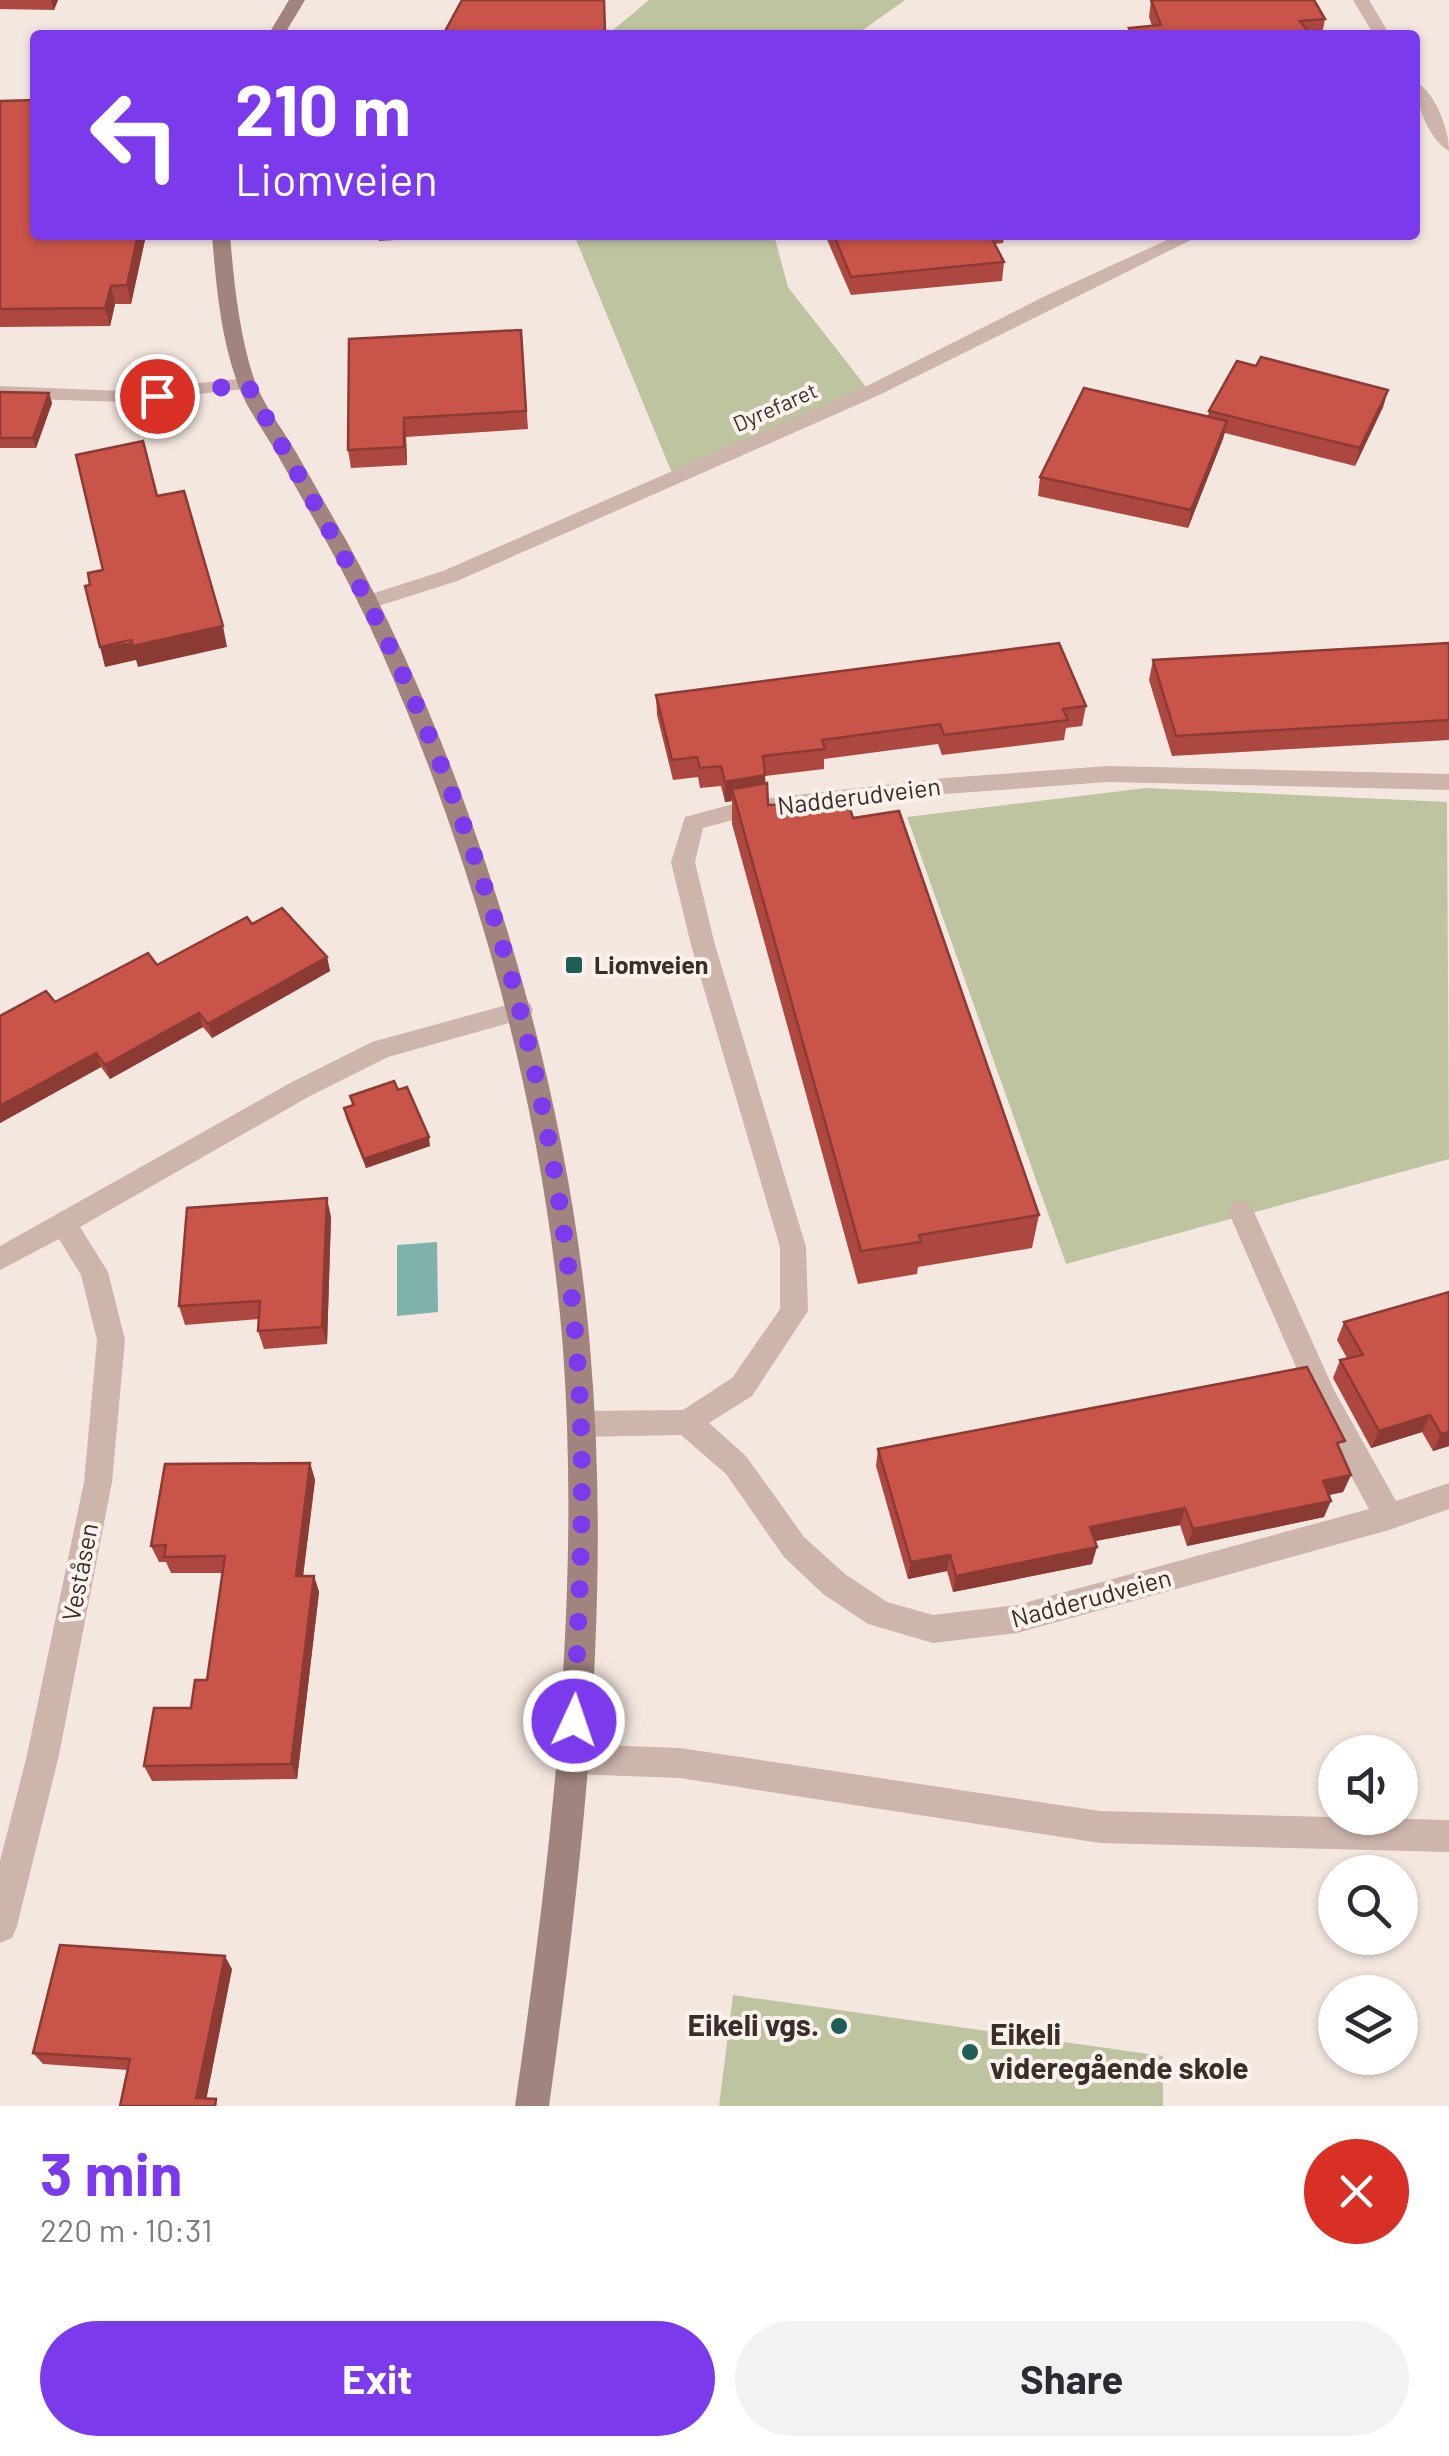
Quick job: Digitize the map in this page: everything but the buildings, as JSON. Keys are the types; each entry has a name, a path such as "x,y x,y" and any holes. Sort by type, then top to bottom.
{"main road":[{"path":"279,30 297,0"},
{"path":"222,240 232,331 247,384 368,602 402,674 459,818 520,1010 542,1103 557,1200 581,1424 580,1570 572,1759 558,1934 532,2106"}],"street":[{"path":"1361,0 1379,30"},
{"path":"1420,93 1443,125 1449,146"},
{"name":"Dyrefaret","path":"368,602 450,576 870,392 1053,299 1181,240"},
{"path":"0,392 56,397 157,396 247,384"},
{"name":"Nadderudveien","path":"1449,782 1108,774 945,786 744,809 692,822 683,862 703,945 793,1247 794,1311 742,1387 687,1422 736,1465 794,1547 834,1584 879,1614 933,1629 1017,1620 1449,1496"},
{"path":"0,1259 302,1089 381,1049 520,1010"},
{"path":"1241,1210 1323,1397 1390,1516"},
{"name":"Veståsen","path":"0,1926 43,1755 98,1482 111,1340 94,1272 64,1223"},
{"path":"581,1424 687,1422"},
{"path":"572,1759 680,1762 1100,1827 1449,1836"}],"green space":[{"path":"649,0 905,0 863,30 613,30"},
{"path":"576,240 775,240 788,287 870,392 674,478"},
{"path":"1146,788 1447,802 1449,1159 1066,1264 907,817"},
{"name":"Eikeli vgs.","path":"733,1995 1163,2056 1163,2106 719,2106"}],"water":[{"path":"437,1242 438,1312 397,1316 397,1245"}],"place":[{"name":"Liomveien","path":"574,965"},
{"name":"Eikeli vgs.","path":"839,2026"},
{"name":"Eikeli videregående skole","path":"970,2052"}],"route":[{"path":"157,396 247,384 351,570 402,674 490,905 538,1084 565,1259 581,1424 574,1721"}]}
